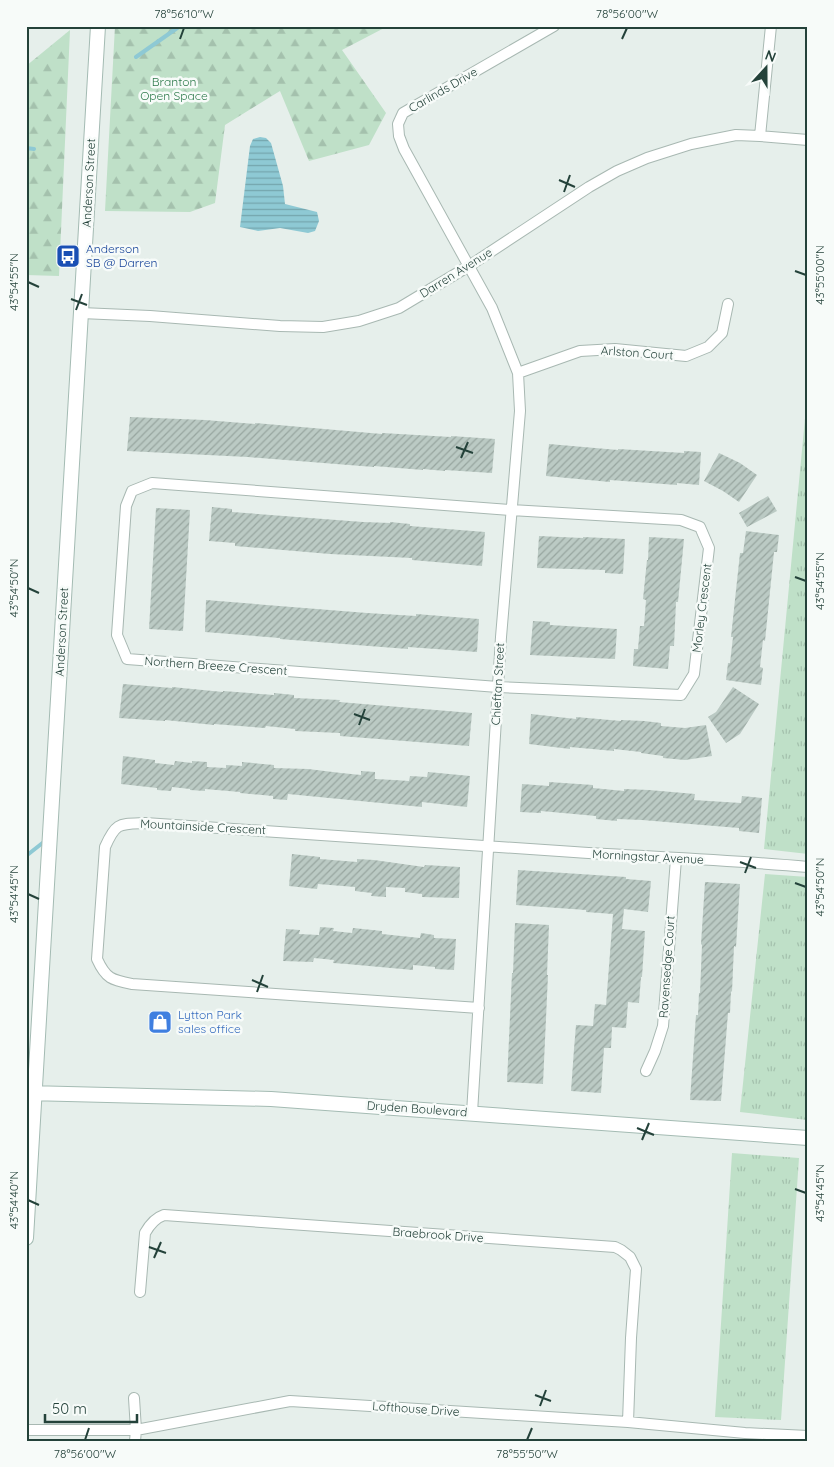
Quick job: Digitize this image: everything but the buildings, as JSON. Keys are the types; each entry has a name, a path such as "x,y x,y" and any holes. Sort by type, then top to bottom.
{"street":[{"name":"Anderson Street","path":"26,1238 31,1093 98,26"},
{"name":"Carlinds Drive","path":"469,266 404,149 399,136 398,124 403,113 554,26"},
{"path":"760,136 771,26"},
{"name":"Darren Avenue","path":"81,313 150,316 280,326 323,327 359,321 399,308 469,266 589,187 617,171 647,158 691,144 736,135 808,140"},
{"name":"Chieftan Street","path":"469,266 492,308 518,374 520,411 498,687 472,1113"},
{"name":"Arlston Court","path":"518,374 580,351 616,349 686,356 708,347 722,333 728,304"},
{"name":"Northern Breeze Crescent","path":"498,687 127,659 117,635 126,506 132,491 152,483 511,510"},
{"name":"Morley Crescent","path":"498,687 681,695 694,674 709,548 700,527 681,520 511,510"},
{"name":"Mountainside Crescent","path":"478,1008 132,984 116,981 103,972 97,959 105,847 110,834 119,825 145,822 488,847"},
{"name":"Morningstar Avenue","path":"488,847 808,867"},
{"name":"Ravensedge Court","path":"646,1071 663,1026 676,859"},
{"name":"Dryden Boulevard","path":"31,1093 271,1099 808,1138"},
{"name":"Braebrook Drive","path":"140,1292 145,1232 154,1220 164,1215 615,1247 630,1258 636,1269 628,1422"},
{"path":"134,1398 135,1435"},
{"name":"Lofthouse Drive","path":"26,1430 135,1435 290,1402 628,1422 745,1433 808,1436"}],"green space":[{"name":"Branton Open Space","path":"115,26 388,26 342,50 386,113 369,145 309,161 280,91 225,125 215,203 190,212 105,211"},
{"path":"70,30 59,276 26,275 26,66"},
{"path":"808,387 808,854 764,849"},
{"path":"765,874 808,877 807,1120 740,1112"},
{"path":"732,1153 799,1158 781,1420 715,1417"}],"water":[{"path":"266,138 271,143 283,186 285,204 317,212 319,221 315,231 308,233 280,228 258,231 240,227 250,146 253,139"}],"waterway":[{"path":"136,57 180,26"},
{"path":"26,148 34,149"},
{"path":"26,856 45,841"}],"place":[{"name":"Anderson SB @ Darren","path":"68,256"},
{"name":"Lytton Park sales office","path":"160,1022"}]}
